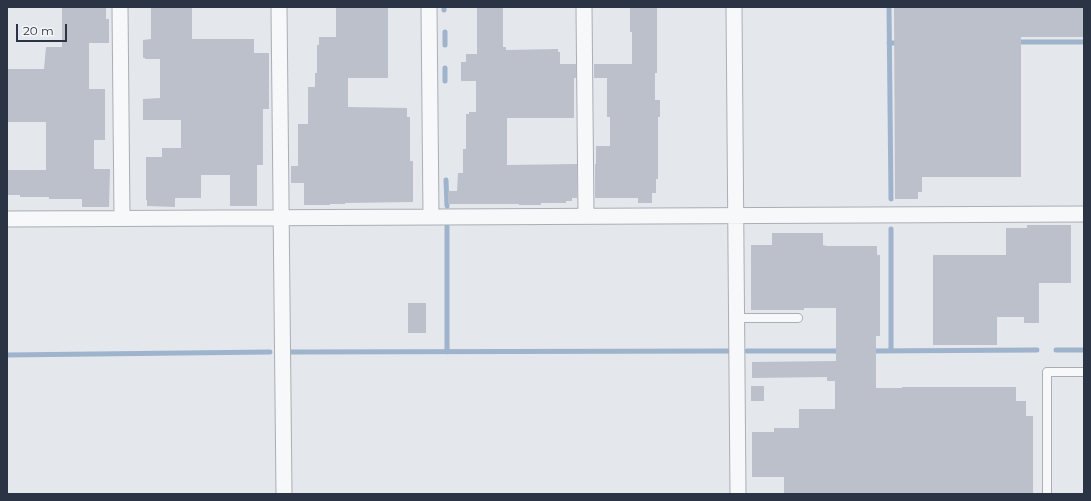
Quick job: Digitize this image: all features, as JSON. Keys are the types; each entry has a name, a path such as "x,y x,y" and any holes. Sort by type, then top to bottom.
{"street":[{"path":"120,7 122,218"},
{"path":"279,7 284,494"},
{"path":"429,7 431,217"},
{"path":"584,7 586,216"},
{"path":"734,7 738,494"},
{"path":"7,219 1084,214"}],"lane":[{"path":"736,318 798,318"},
{"path":"1047,494 1047,372 1084,372"}],"building":[{"path":"62,7 106,7 106,19 109,19 109,43 89,43 89,89 105,89 105,140 94,140 94,169 110,169 109,207 82,207 82,199 49,199 49,197 20,197 20,195 7,195 7,170 46,170 46,122 7,122 7,69 44,69 46,47 62,47"},
{"path":"151,7 192,7 192,39 254,39 254,53 269,53 269,109 263,109 263,165 257,165 257,206 230,206 230,175 201,175 201,198 175,198 175,207 147,206 146,157 162,157 162,148 181,148 181,120 143,120 143,99 160,98 160,59 143,58 143,40 151,39"},
{"path":"336,7 388,7 388,78 348,78 348,107 407,108 407,117 410,117 410,161 413,161 413,202 304,205 304,183 291,183 291,166 298,166 298,124 308,124 308,87 315,87 315,73 317,73 317,45 319,45 319,37 336,37"},
{"path":"477,7 503,7 503,47 506,47 506,50 558,49 558,52 560,52 560,64 576,64 576,78 574,78 574,118 507,118 507,165 577,164 577,198 572,198 572,201 566,201 566,203 541,203 541,205 448,204 448,191 457,191 458,173 463,173 463,149 466,149 466,114 469,114 469,112 476,112 476,81 461,81 461,62 466,62 466,54 477,54"},
{"path":"630,7 657,7 657,73 655,73 655,100 660,100 660,117 658,117 658,179 656,179 656,193 652,193 652,203 638,203 638,198 595,198 596,146 610,146 610,117 607,117 607,78 594,78 594,64 632,64"},
{"path":"894,7 1084,7 1084,37 1021,37 1021,177 922,177 922,192 918,192 918,199 895,199"},
{"path":"1027,225 1071,225 1071,283 1039,283 1039,323 1024,323 1024,317 997,317 997,345 933,345 933,255 1006,255 1006,228 1027,228"},
{"path":"772,233 823,233 823,245 827,246 877,246 877,255 880,255 880,336 876,336 876,388 1016,387 1016,401 1026,401 1026,416 1033,416 1033,494 784,494 784,477 752,477 752,432 774,432 774,428 799,428 799,409 835,409 835,381 827,381 827,377 752,378 752,362 836,361 836,308 804,308 804,310 751,310 751,245 772,245"},
{"path":"408,303 426,303 426,333 408,333"},
{"path":"751,386 764,386 764,401 751,401"}],"waterway":[{"path":"889,7 891,199"},
{"path":"445,32 445,45"},
{"path":"1015,42 1084,42"},
{"path":"889,43 901,43"},
{"path":"445,68 445,81"},
{"path":"446,180 447,206"},
{"path":"447,227 447,352"},
{"path":"891,229 891,351"},
{"path":"870,351 1037,350"},
{"path":"1056,350 1084,350"},
{"path":"290,352 728,351"},
{"path":"747,351 842,351"},
{"path":"7,355 270,352"}]}
